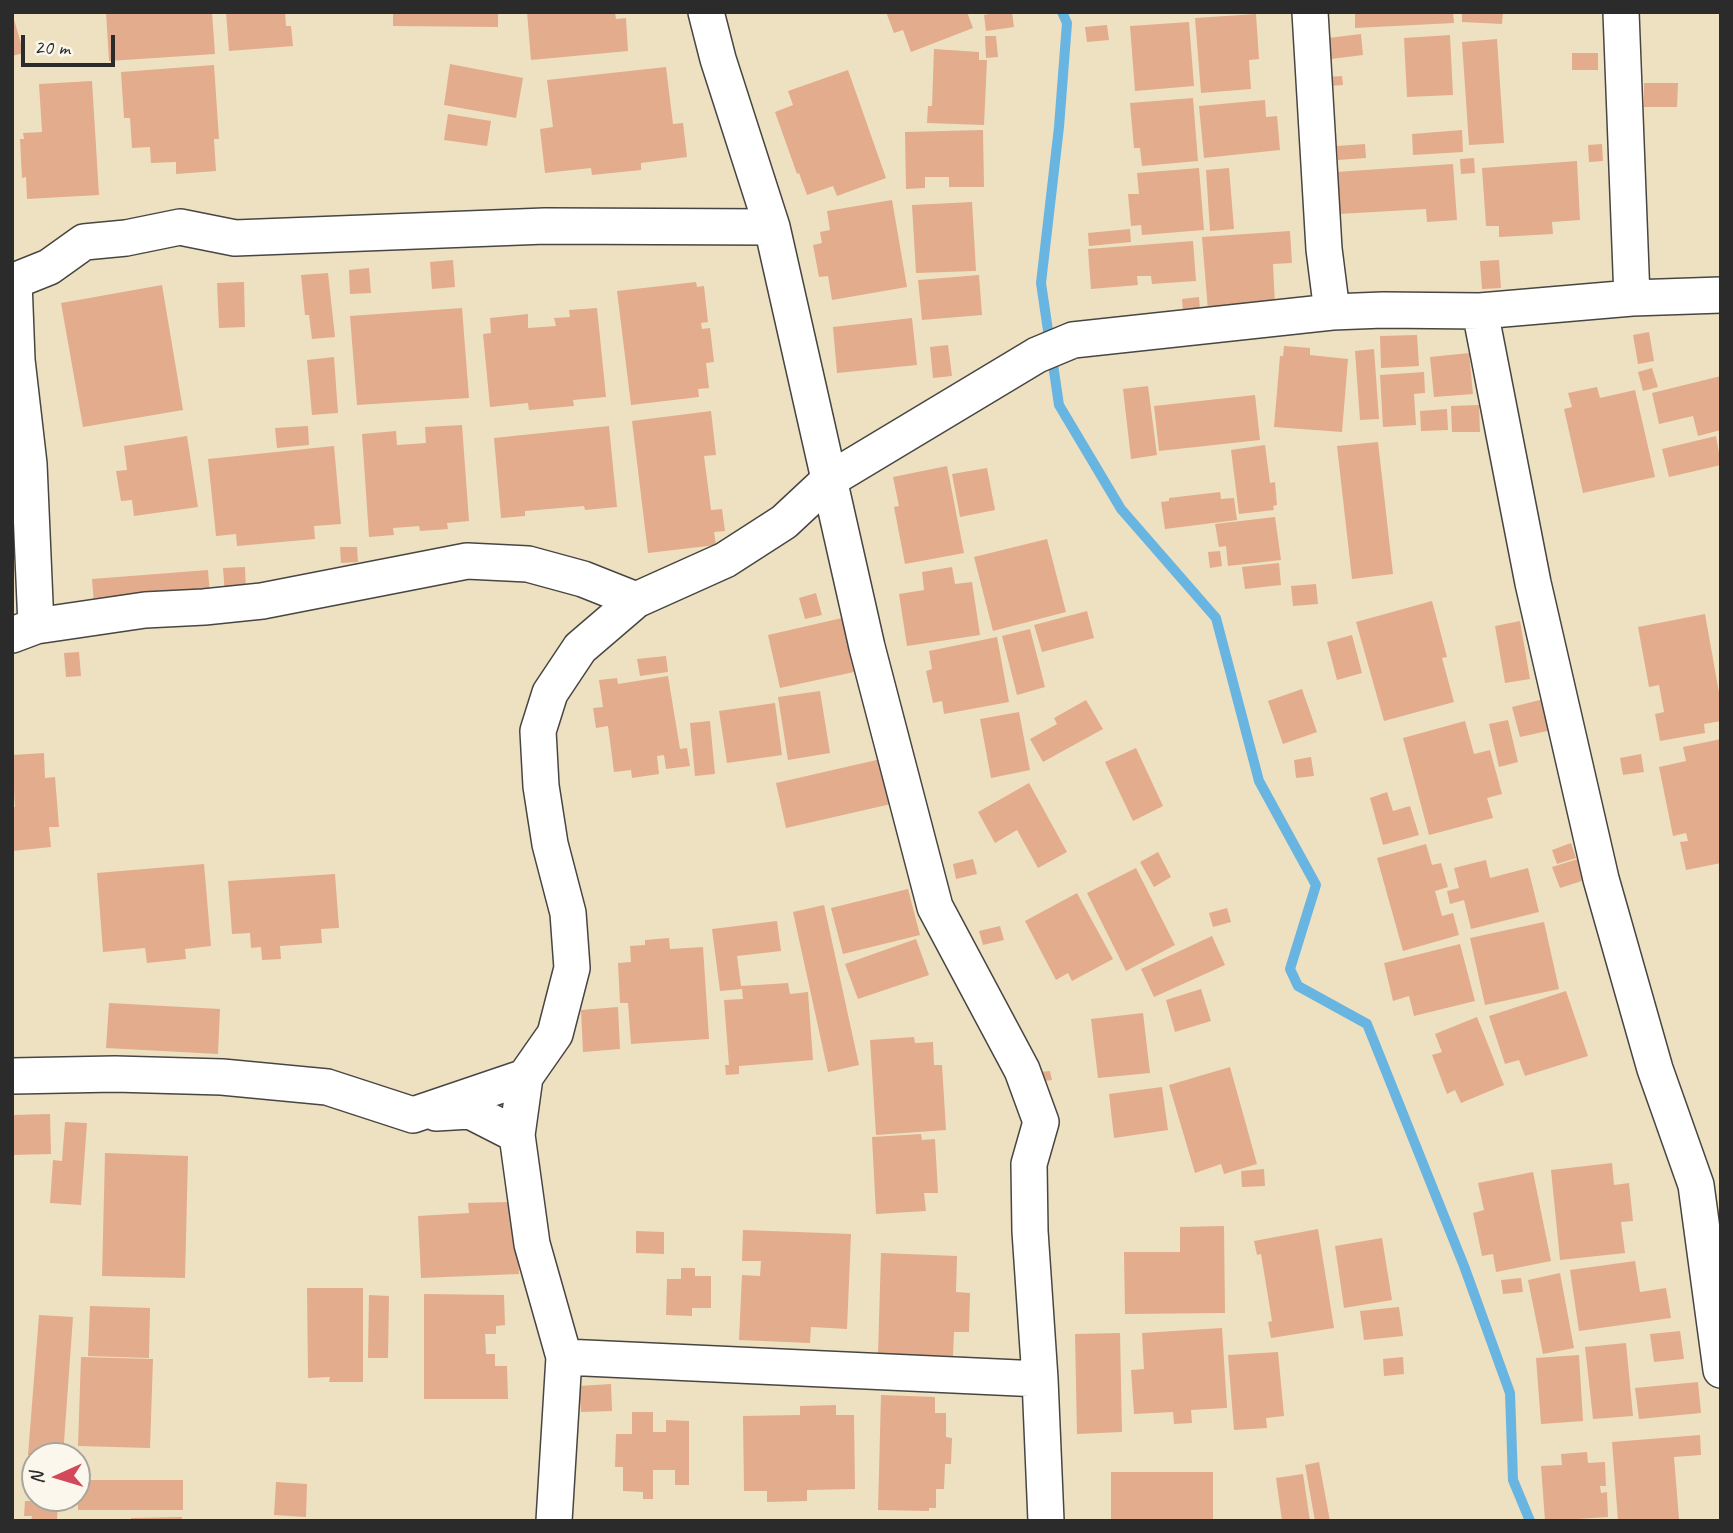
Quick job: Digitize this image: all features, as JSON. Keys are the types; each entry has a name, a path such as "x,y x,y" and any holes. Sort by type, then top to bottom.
{"street":[{"path":"706,12 718,59 772,227 867,647 935,907 1022,1070 1041,1122 1029,1164 1030,1231 1046,1521"},
{"path":"1310,12 1324,249 1332,312"},
{"path":"1621,12 1632,298"},
{"path":"636,600 583,579 528,564 467,561 262,601 145,610 24,631 29,464 17,360 13,280 49,267 84,242 126,238 180,227 235,238 545,226 772,227"},
{"path":"554,1521 564,1357 532,1244 517,1135 525,1077 555,1034 572,968 568,913 550,844 541,786 538,731 550,693 580,648 636,600 725,560 784,522 829,480 1037,355 1073,340 1332,312 1480,311 1632,298 1721,295"},
{"path":"1480,311 1532,583 1601,879 1655,1069 1708,1183 1721,1370"},
{"path":"12,1076 115,1074 222,1077 327,1087 413,1115 470,1111 517,1135"},
{"path":"413,1115 525,1077"},
{"path":"564,1357 1040,1379"}],"building":[{"path":"106,12 212,12 215,54 109,61"},
{"path":"226,12 285,12 286,26 291,26 293,46 229,51"},
{"path":"393,12 498,12 498,27 393,26"},
{"path":"527,12 615,12 616,19 626,18 628,51 531,60"},
{"path":"886,12 967,12 973,28 911,52 903,30 894,33"},
{"path":"1012,12 1014,27 986,31 984,15"},
{"path":"1355,12 1453,12 1454,23 1355,28"},
{"path":"1462,12 1503,12 1502,24 1462,22"},
{"path":"12,13 24,53 12,56"},
{"path":"1256,14 1259,59 1249,60 1251,89 1201,93 1195,18"},
{"path":"1189,22 1194,86 1135,91 1130,26"},
{"path":"1107,25 1109,40 1087,42 1085,27"},
{"path":"1361,34 1363,55 1331,59 1328,38"},
{"path":"1450,35 1453,95 1407,97 1404,38"},
{"path":"985,36 996,36 998,57 986,58"},
{"path":"1497,39 1504,143 1469,145 1462,42"},
{"path":"934,49 979,52 979,60 987,60 984,125 927,123 928,106 932,106"},
{"path":"1572,53 1598,53 1598,70 1572,70"},
{"path":"450,64 523,78 516,118 444,105"},
{"path":"214,65 219,139 214,139 216,171 176,174 176,162 151,163 150,147 132,148 130,118 124,118 121,72"},
{"path":"666,67 673,124 683,123 687,157 641,163 641,170 592,175 591,168 545,173 540,129 553,127 547,80"},
{"path":"848,70 886,178 837,196 833,186 807,195 775,112 793,105 788,91"},
{"path":"1342,76 1343,85 1327,86 1326,77"},
{"path":"92,81 99,195 27,199 26,177 22,178 20,139 24,139 23,133 42,132 39,84"},
{"path":"1644,83 1678,83 1677,107 1644,107"},
{"path":"1193,98 1198,161 1142,166 1140,148 1134,148 1130,103"},
{"path":"1265,100 1266,117 1277,116 1280,150 1204,158 1199,106"},
{"path":"448,114 491,121 487,146 444,140"},
{"path":"983,130 984,187 949,187 949,177 925,177 925,188 906,189 905,132"},
{"path":"1462,130 1463,152 1413,155 1412,134"},
{"path":"1365,144 1366,158 1338,160 1337,146"},
{"path":"1602,144 1603,161 1589,162 1588,145"},
{"path":"1474,158 1475,173 1461,174 1460,159"},
{"path":"1577,161 1580,220 1552,222 1553,234 1499,237 1499,226 1486,226 1482,168"},
{"path":"1453,164 1457,220 1427,222 1426,209 1339,214 1336,172"},
{"path":"1199,168 1204,230 1142,235 1141,225 1131,226 1128,194 1139,194 1137,173"},
{"path":"1229,168 1234,229 1210,231 1206,170"},
{"path":"892,200 907,287 832,300 828,276 819,277 813,245 822,243 820,232 830,230 827,211"},
{"path":"972,202 976,271 916,273 912,205"},
{"path":"1130,229 1131,242 1089,246 1088,233"},
{"path":"1290,231 1292,263 1273,264 1275,306 1208,311 1202,237"},
{"path":"1193,241 1196,281 1152,284 1151,276 1137,276 1138,285 1091,289 1088,249"},
{"path":"453,260 455,287 432,289 430,262"},
{"path":"1499,260 1501,288 1482,289 1480,261"},
{"path":"369,268 371,293 350,294 349,270"},
{"path":"328,273 335,337 312,339 309,315 305,315 301,275"},
{"path":"979,275 982,315 922,320 918,280"},
{"path":"244,282 245,327 219,328 217,283"},
{"path":"696,282 697,287 704,286 708,322 701,323 702,329 710,328 714,362 706,363 709,388 698,389 699,397 631,405 617,291"},
{"path":"162,285 183,410 83,427 61,303"},
{"path":"1199,297 1201,323 1184,325 1182,299"},
{"path":"462,308 469,398 357,405 350,316"},
{"path":"597,308 606,397 573,400 574,406 529,410 528,403 490,407 483,334 491,333 490,318 528,314 528,328 556,326 554,318 570,317 569,310"},
{"path":"912,318 917,365 837,373 833,327"},
{"path":"1649,332 1654,361 1638,364 1633,335"},
{"path":"1417,335 1419,366 1381,368 1380,336"},
{"path":"948,345 952,376 933,378 930,347"},
{"path":"1284,346 1310,348 1310,355 1348,359 1342,432 1274,427 1280,356 1283,356"},
{"path":"1374,349 1379,419 1360,420 1355,351"},
{"path":"1469,353 1473,394 1434,397 1430,357"},
{"path":"334,357 338,413 312,415 307,360"},
{"path":"1652,368 1658,387 1643,391 1638,372"},
{"path":"1424,372 1425,393 1414,394 1416,425 1383,427 1380,375"},
{"path":"1721,376 1721,430 1698,436 1693,416 1659,424 1652,393"},
{"path":"1148,386 1157,455 1131,459 1123,389"},
{"path":"1597,387 1600,398 1635,390 1655,477 1583,493 1564,409 1572,407 1568,393"},
{"path":"1255,395 1260,440 1159,451 1154,406"},
{"path":"1479,405 1480,432 1452,432 1451,406"},
{"path":"1447,409 1448,430 1421,431 1420,411"},
{"path":"711,411 716,455 704,456 711,510 722,509 725,531 714,532 716,545 648,553 632,421"},
{"path":"462,425 469,521 447,523 448,529 420,531 419,526 393,528 394,535 369,537 362,434 396,431 397,445 426,443 425,427"},
{"path":"308,426 309,445 277,448 275,428"},
{"path":"609,426 617,507 585,510 584,506 525,511 525,516 501,518 494,438"},
{"path":"187,436 198,507 134,516 132,500 121,501 116,471 127,470 124,446"},
{"path":"1716,436 1721,465 1669,477 1662,449"},
{"path":"1378,442 1393,574 1352,579 1337,446"},
{"path":"1265,445 1270,483 1275,482 1277,505 1273,506 1274,510 1239,514 1231,450"},
{"path":"334,446 341,524 314,526 315,539 237,546 236,534 216,536 208,459"},
{"path":"947,466 964,553 905,564 894,507 899,506 893,477"},
{"path":"987,468 995,510 960,517 952,474"},
{"path":"1220,492 1221,499 1234,498 1237,520 1165,529 1161,502 1169,501 1169,498"},
{"path":"1275,517 1281,560 1228,566 1226,546 1219,547 1215,524"},
{"path":"1047,539 1066,612 993,631 974,557"},
{"path":"340,547 357,547 358,562 341,563"},
{"path":"1220,551 1222,566 1210,568 1208,552"},
{"path":"1279,563 1281,585 1245,589 1242,567"},
{"path":"245,567 246,593 225,594 223,568"},
{"path":"952,567 955,584 972,582 980,635 907,646 899,594 924,590 922,572"},
{"path":"208,570 210,595 94,604 92,579"},
{"path":"1316,584 1318,604 1293,606 1291,586"},
{"path":"816,593 822,615 805,619 799,598"},
{"path":"1432,601 1447,657 1442,658 1454,702 1384,721 1356,622"},
{"path":"1087,611 1094,638 1042,652 1034,625"},
{"path":"1705,614 1721,704 1721,721 1704,724 1705,733 1660,741 1655,714 1664,712 1659,685 1649,687 1638,627"},
{"path":"842,618 854,672 780,688 768,635"},
{"path":"1520,621 1530,679 1505,683 1495,626"},
{"path":"1030,629 1045,687 1017,695 1002,636"},
{"path":"1352,635 1362,673 1337,680 1327,642"},
{"path":"997,637 1009,702 944,714 942,701 933,703 926,671 932,669 929,651"},
{"path":"79,652 81,676 66,677 64,653"},
{"path":"666,656 668,672 640,676 637,659"},
{"path":"668,676 680,749 687,748 690,766 666,769 664,755 657,756 659,774 632,778 631,770 614,772 608,726 596,728 593,708 603,707 599,680 617,678 618,684"},
{"path":"1302,689 1317,732 1283,744 1268,701"},
{"path":"820,691 830,753 788,760 778,697"},
{"path":"1544,699 1552,730 1520,737 1512,707"},
{"path":"1086,700 1103,729 1043,762 1030,739 1057,724 1054,718"},
{"path":"775,703 782,755 727,763 719,711"},
{"path":"1019,712 1030,770 991,778 980,719"},
{"path":"1508,720 1518,762 1499,767 1489,724"},
{"path":"710,721 715,774 695,776 690,723"},
{"path":"1465,721 1474,754 1490,750 1502,794 1487,798 1493,818 1429,835 1403,738"},
{"path":"1721,739 1721,863 1686,870 1680,842 1688,841 1686,833 1673,836 1659,767 1686,761 1683,747"},
{"path":"1136,748 1163,806 1133,821 1105,762"},
{"path":"44,753 45,778 55,777 59,827 49,827 51,847 12,851 12,807 15,807 12,755"},
{"path":"1641,754 1644,772 1623,775 1620,758"},
{"path":"1311,757 1314,776 1296,778 1294,760"},
{"path":"881,759 891,804 786,828 776,783"},
{"path":"1029,783 1067,852 1038,868 1017,830 995,843 978,812"},
{"path":"1387,792 1393,811 1410,806 1419,835 1383,845 1370,798"},
{"path":"1571,843 1576,858 1557,864 1552,850"},
{"path":"1426,844 1432,865 1441,863 1448,887 1435,891 1442,916 1453,913 1459,935 1403,951 1377,858"},
{"path":"1158,852 1171,877 1154,887 1140,862"},
{"path":"1581,858 1588,879 1560,888 1552,867"},
{"path":"973,859 977,874 956,879 953,864"},
{"path":"1486,860 1490,878 1528,868 1539,912 1471,929 1464,900 1450,904 1447,891 1459,888 1454,868"},
{"path":"204,864 211,946 185,949 186,959 147,963 145,948 103,952 97,873"},
{"path":"1136,868 1175,945 1126,971 1087,893"},
{"path":"335,874 339,928 321,929 322,943 280,946 281,959 262,960 261,947 251,948 250,933 232,934 228,881"},
{"path":"908,889 920,935 843,954 831,908"},
{"path":"1077,893 1113,959 1072,981 1068,973 1056,980 1025,921"},
{"path":"824,905 859,1065 828,1072 793,912"},
{"path":"1227,908 1231,922 1213,927 1209,913"},
{"path":"777,921 781,951 737,956 741,986 788,983 790,994 808,992 813,1060 739,1066 739,1074 726,1075 725,1065 729,1065 724,1000 743,999 742,989 720,991 712,929"},
{"path":"1544,922 1559,989 1485,1005 1470,938"},
{"path":"1000,926 1004,940 983,945 979,931"},
{"path":"1212,936 1225,965 1154,997 1141,969"},
{"path":"669,938 670,949 703,947 709,1039 631,1044 628,1003 620,1003 618,963 631,962 630,946 645,945 645,940"},
{"path":"916,939 929,975 858,999 845,964"},
{"path":"1460,944 1475,1001 1414,1016 1409,996 1393,1001 1384,963"},
{"path":"1201,989 1211,1021 1175,1032 1166,1000"},
{"path":"1566,991 1588,1056 1525,1076 1519,1060 1505,1064 1489,1016"},
{"path":"109,1003 220,1009 218,1054 106,1048"},
{"path":"618,1007 620,1049 583,1052 581,1010"},
{"path":"1143,1013 1150,1073 1098,1078 1091,1019"},
{"path":"1477,1017 1504,1085 1461,1103 1455,1090 1447,1094 1432,1055 1442,1052 1435,1034"},
{"path":"914,1037 915,1043 933,1042 934,1065 942,1065 946,1130 876,1135 870,1040"},
{"path":"1230,1067 1257,1164 1224,1174 1221,1164 1195,1173 1169,1085"},
{"path":"1050,1071 1052,1080 1030,1083 1029,1073"},
{"path":"1162,1087 1168,1130 1114,1138 1109,1094"},
{"path":"50,1114 51,1154 12,1155 12,1115"},
{"path":"65,1122 87,1123 81,1205 50,1203 53,1160 62,1161"},
{"path":"921,1134 922,1140 935,1139 938,1193 924,1193 926,1211 876,1214 872,1137"},
{"path":"105,1153 188,1156 185,1278 102,1276"},
{"path":"1612,1163 1614,1185 1629,1183 1633,1221 1621,1222 1625,1253 1560,1260 1551,1170"},
{"path":"1264,1169 1265,1186 1242,1187 1241,1171"},
{"path":"1533,1172 1551,1261 1496,1272 1493,1254 1482,1256 1473,1213 1484,1210 1478,1183"},
{"path":"508,1202 509,1207 516,1206 519,1274 421,1278 418,1216 469,1213 468,1203"},
{"path":"1224,1226 1225,1313 1125,1314 1124,1252 1180,1252 1180,1227"},
{"path":"1318,1229 1334,1328 1271,1338 1268,1322 1272,1321 1261,1254 1257,1255 1254,1241"},
{"path":"743,1230 851,1234 847,1329 811,1327 810,1343 739,1340 742,1275 760,1276 761,1261 742,1261"},
{"path":"636,1231 664,1232 664,1254 636,1253"},
{"path":"1382,1238 1392,1300 1344,1308 1335,1246"},
{"path":"881,1253 957,1256 956,1292 970,1293 969,1332 954,1332 953,1356 878,1354"},
{"path":"1635,1261 1640,1292 1666,1288 1671,1318 1579,1331 1570,1270"},
{"path":"681,1268 695,1268 695,1276 711,1276 711,1308 692,1308 692,1316 666,1315 667,1279 681,1279"},
{"path":"1560,1273 1574,1348 1543,1354 1528,1280"},
{"path":"1521,1278 1523,1292 1503,1294 1501,1280"},
{"path":"307,1288 363,1288 363,1382 329,1382 330,1377 308,1378"},
{"path":"424,1294 504,1295 505,1325 496,1326 496,1334 485,1334 486,1354 495,1354 495,1366 507,1366 508,1399 424,1399"},
{"path":"369,1295 389,1296 388,1358 368,1358"},
{"path":"90,1306 150,1308 149,1358 88,1356"},
{"path":"1399,1307 1403,1336 1364,1340 1360,1311"},
{"path":"39,1315 73,1317 64,1442 29,1442"},
{"path":"1222,1328 1227,1408 1191,1410 1192,1423 1174,1424 1173,1412 1134,1414 1131,1370 1144,1369 1142,1333"},
{"path":"1680,1331 1684,1359 1654,1362 1650,1334"},
{"path":"1120,1333 1122,1432 1077,1434 1075,1334"},
{"path":"1626,1343 1633,1416 1593,1419 1585,1347"},
{"path":"1278,1352 1284,1416 1266,1418 1267,1428 1234,1430 1228,1355"},
{"path":"1579,1355 1583,1421 1541,1424 1536,1358"},
{"path":"81,1357 153,1359 150,1448 91,1446 91,1442 78,1442"},
{"path":"1403,1357 1404,1374 1384,1376 1383,1359"},
{"path":"1698,1382 1701,1413 1639,1419 1635,1388"},
{"path":"611,1384 612,1411 581,1412 579,1386"},
{"path":"881,1395 935,1397 935,1413 946,1413 946,1437 952,1438 951,1464 945,1464 944,1489 936,1489 936,1508 929,1508 929,1511 878,1510"},
{"path":"836,1405 836,1415 854,1415 855,1489 807,1490 807,1501 767,1502 767,1491 744,1491 743,1416 800,1415 800,1406"},
{"path":"632,1412 653,1412 653,1432 666,1432 666,1420 689,1421 689,1485 675,1485 675,1470 653,1470 653,1499 643,1499 643,1492 623,1491 623,1467 615,1467 616,1434 632,1434"},
{"path":"1700,1435 1701,1455 1674,1457 1679,1519 1618,1521 1612,1442"},
{"path":"1587,1452 1588,1463 1605,1462 1606,1486 1600,1486 1601,1493 1607,1492 1608,1517 1545,1521 1541,1466 1562,1465 1561,1454"},
{"path":"1319,1462 1330,1521 1315,1521 1305,1465"},
{"path":"1111,1472 1213,1472 1213,1521 1111,1521"},
{"path":"1303,1474 1310,1521 1282,1521 1276,1478"},
{"path":"91,1480 183,1480 183,1510 91,1510"},
{"path":"276,1482 307,1484 306,1517 274,1515"},
{"path":"24,1512 57,1512 57,1521 31,1521 32,1516 24,1516"},
{"path":"182,1517 182,1521 131,1521 131,1518"}],"waterway":[{"path":"1062,12 1067,23 1059,127 1041,283 1059,405 1121,509 1216,618 1259,781 1316,885 1290,969 1298,986 1367,1024 1464,1266 1510,1393 1513,1480 1530,1521"}]}
